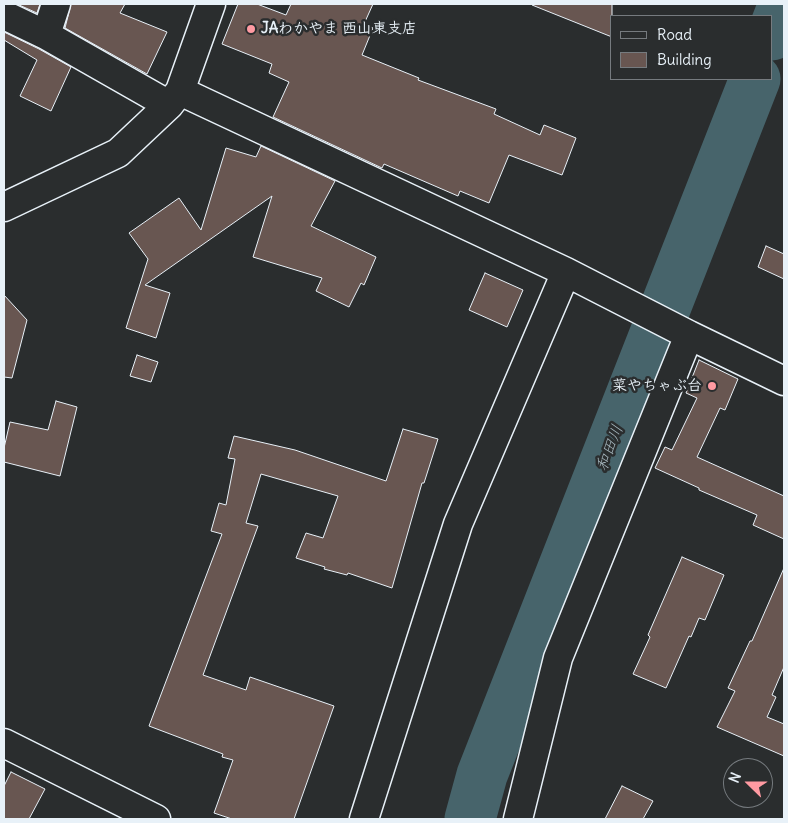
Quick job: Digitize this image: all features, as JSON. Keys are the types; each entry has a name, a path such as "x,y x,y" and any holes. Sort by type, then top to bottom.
{"street":[{"path":"46,35 56,4"},
{"path":"4,207 118,153 175,98 211,4"},
{"path":"4,15 175,98 566,272 784,381"},
{"path":"364,819 458,524 566,272"},
{"path":"518,819 558,658 683,332"},
{"path":"4,743 156,819"}],"building":[{"path":"17,4 40,4 37,13"},
{"path":"71,4 125,4 120,13 167,32 147,74 65,28"},
{"path":"238,4 257,4 286,15 291,4 373,4 364,24 373,28 362,55 419,78 418,80 496,109 494,114 540,135 544,125 576,138 562,175 509,155 489,203 460,191 458,196 384,164 382,168 273,117 289,82 269,73 272,64 222,44"},
{"path":"612,4 610,36 532,5"},
{"path":"4,32 71,67 51,111 20,96 37,60 4,40"},
{"path":"261,146 335,181 311,226 376,257 364,285 361,283 349,307 316,291 322,278 253,257 272,196 145,285 170,293 156,338 126,328 148,259 129,233 179,198 201,230 226,148 256,157"},
{"path":"766,246 784,254 784,279 758,267"},
{"path":"485,273 523,290 507,327 469,310"},
{"path":"4,295 27,320 12,378 4,377"},
{"path":"137,355 158,362 151,382 130,376"},
{"path":"699,360 738,379 725,410 720,408 697,457 784,496 784,539 753,525 757,515 699,490 699,488 655,468 665,447 672,450 697,398 686,393"},
{"path":"56,401 77,407 60,476 4,462 4,448 10,422 48,430"},
{"path":"403,429 438,439 424,483 422,483 392,588 348,573 347,575 324,569 325,567 296,558 306,533 323,538 338,496 261,474 246,523 258,526 203,675 246,690 250,677 334,706 294,819 232,819 214,813 233,760 222,757 223,754 149,726 222,534 211,531 219,503 226,505 235,459 228,458 234,436 295,450 386,481"},
{"path":"682,557 724,575 705,620 699,618 666,688 633,674"},
{"path":"784,568 784,667 772,695 776,697 767,717 784,724 784,756 717,727 735,691 728,688 750,641 752,641"},
{"path":"11,772 45,789 29,819 4,819 4,786"},
{"path":"622,786 653,801 643,819 605,819"}],"waterway":[{"name":"和田川","path":"773,32 784,4"},
{"name":"和田川","path":"470,819 482,775 755,80"}],"place":[{"name":"JAわかやま 西山東支店","path":"251,29"},
{"name":"菜やちゃぶ台","path":"712,386"}]}
